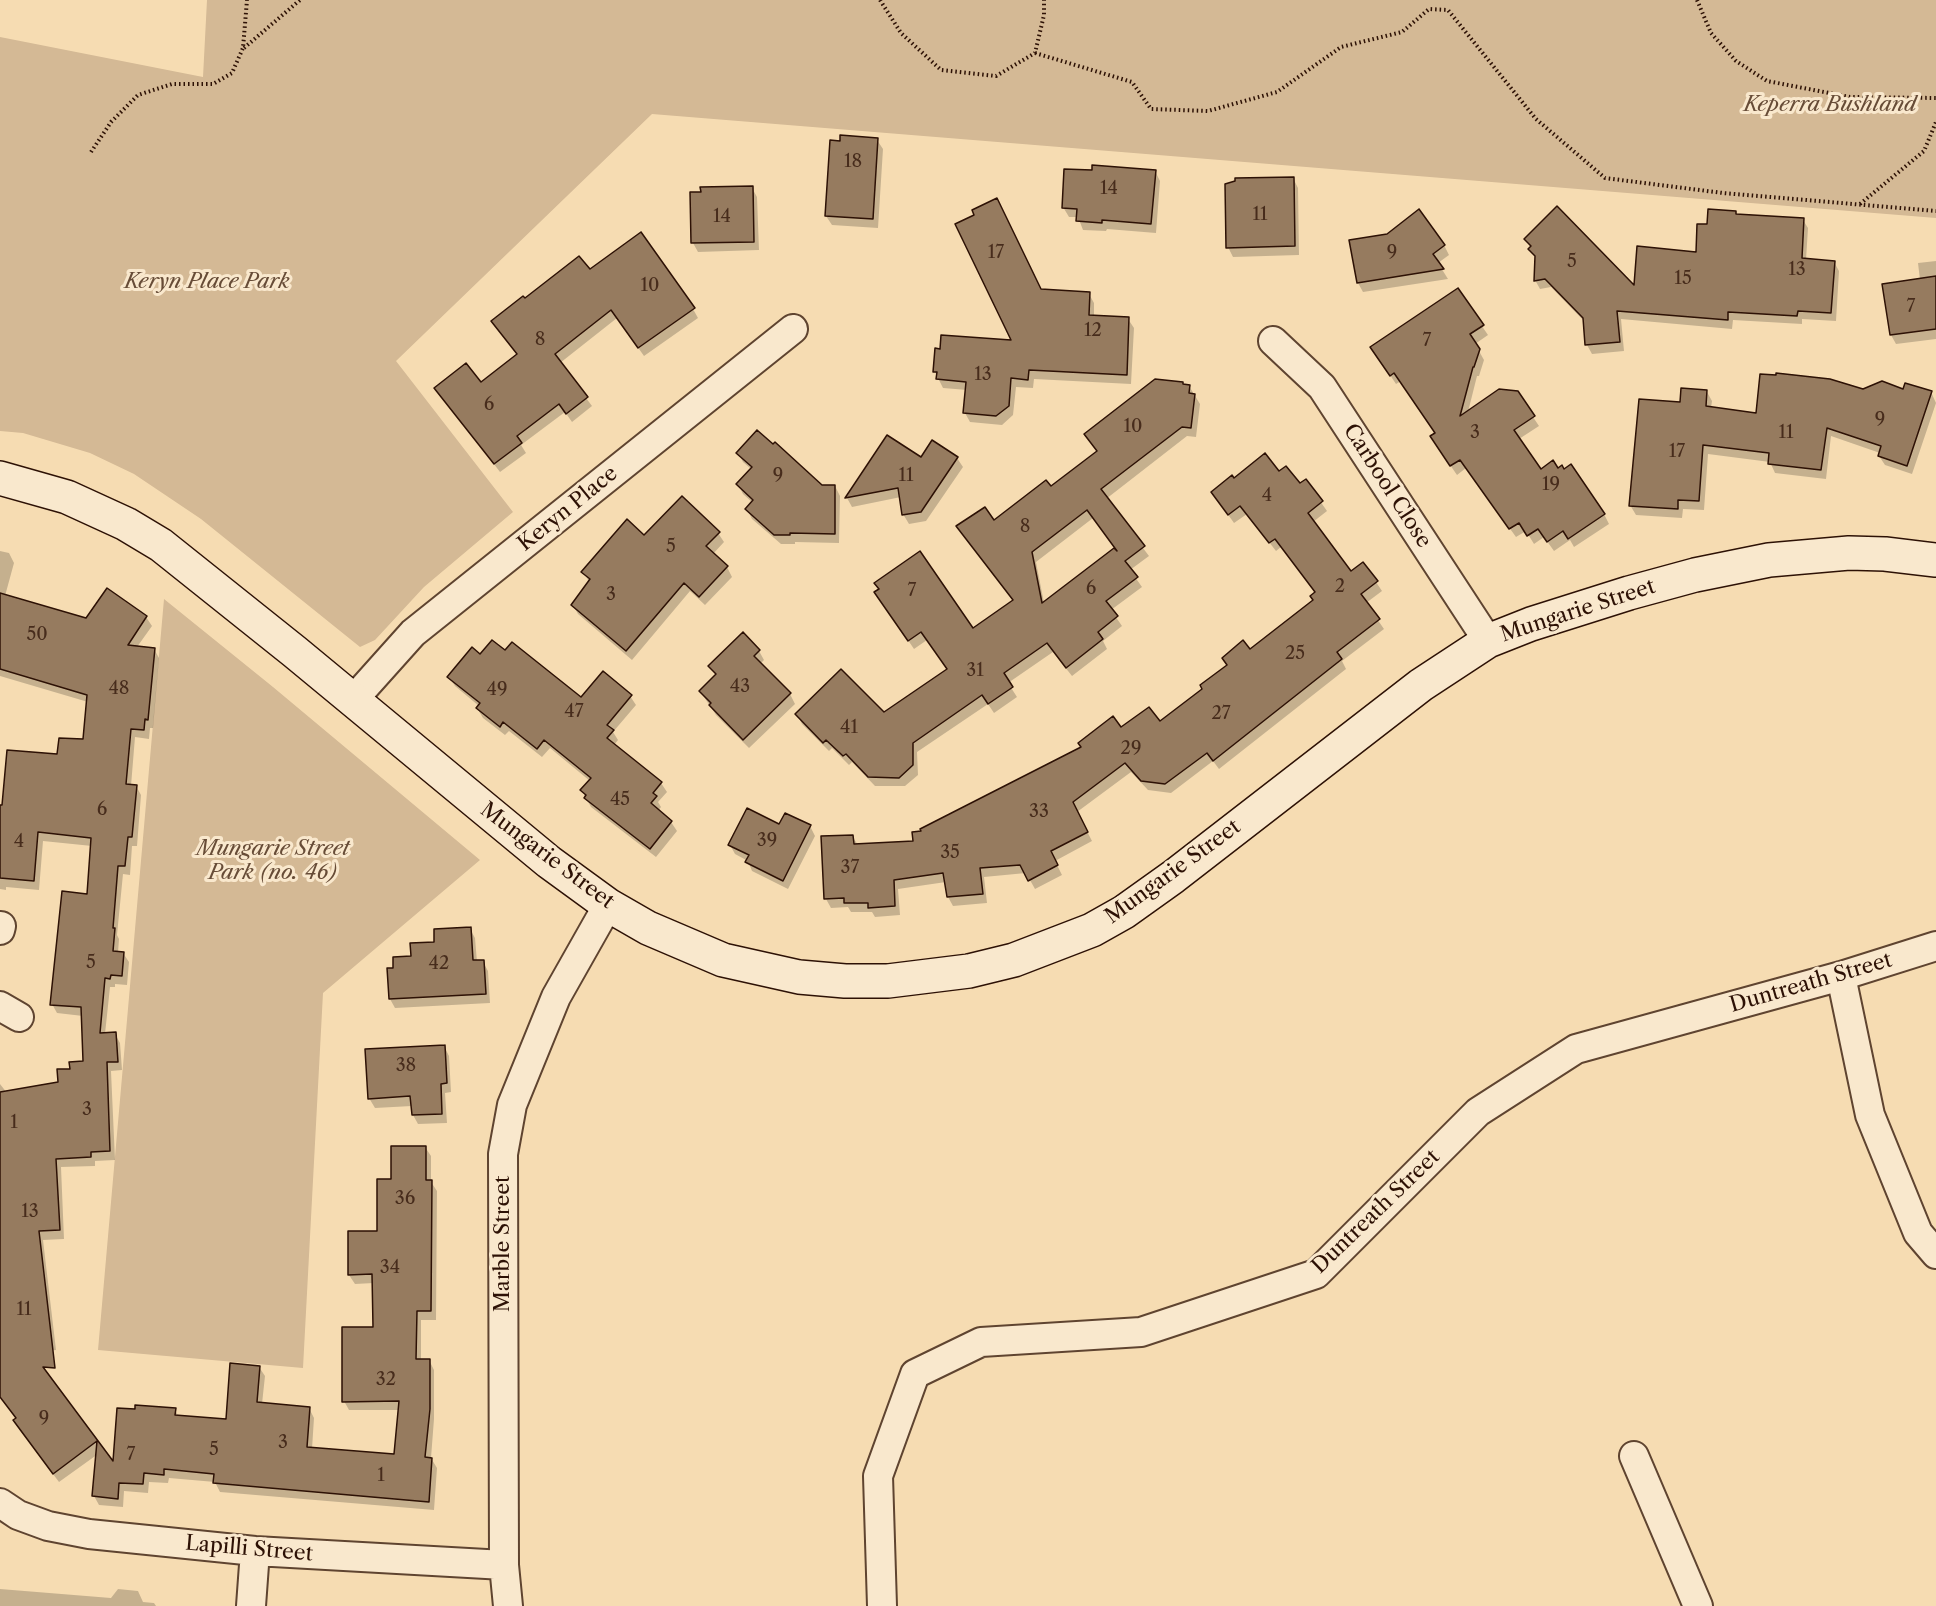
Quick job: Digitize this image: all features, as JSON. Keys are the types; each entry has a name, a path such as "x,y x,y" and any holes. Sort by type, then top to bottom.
{"street":[{"name":"Keryn Place","path":"352,700 413,633 793,329"},
{"name":"Carbool Close","path":"1273,341 1322,387 1488,641"},
{"name":"Mungarie Street","path":"0,478 59,494 100,511 161,545 549,862 608,905 648,928 723,960 799,977 845,981 888,981 969,970 1014,960 1084,933 1124,912 1173,877 1384,712 1453,663 1488,641 1552,616 1695,575 1769,560 1849,553 1885,554 1936,560"},
{"name":"Marble Street","path":"508,1606 504,1565 503,1154 512,1105 556,997 608,905"},
{"name":"Duntreath Street","path":"882,1606 878,1476 915,1374 981,1342 1141,1332 1316,1274 1478,1112 1576,1049 1841,976 1936,946"},
{"path":"1841,976 1869,1115 1918,1233 1936,1254"},
{"path":"1634,1456 1698,1606"},
{"name":"Lapilli Street","path":"0,1503 18,1515 48,1526 89,1534 255,1551 504,1565"},
{"path":"250,1606 255,1551"}],"path":[{"path":"91,152 111,122 138,95 172,84 213,84 232,73 243,48 247,0"},
{"path":"243,48 300,0"},
{"path":"880,0 901,33 942,70 996,76 1035,53 1044,15 1044,0"},
{"path":"1696,0 1712,33 1736,61 1767,81 1851,97 1936,98"},
{"path":"1035,53 1132,82 1151,109 1208,111 1277,92 1341,47 1402,32 1429,9 1448,10 1536,119 1605,178 1723,193 1936,211"},
{"path":"1859,204 1924,151 1936,122"}],"green space":[{"path":"207,0 1936,0 1936,218 652,114 396,361 513,512 424,587 375,640 360,647 201,519 134,474 90,453 23,433 0,431 0,37 203,77"},
{"name":"Mungarie Street Park (no. 46)","path":"164,599 480,860 323,993 303,1368 98,1350"}],"building":[{"path":"840,135 878,138 873,219 825,216 830,140 840,141"},
{"path":"1092,165 1156,170 1151,224 1102,220 1102,223 1076,221 1077,209 1062,208 1064,169 1092,170"},
{"path":"1294,177 1295,246 1226,248 1225,184 1235,181 1235,178"},
{"path":"753,186 754,242 691,243 690,192 701,192 700,187"},
{"path":"997,198 1041,289 1090,292 1089,315 1129,317 1127,375 1029,370 1028,380 1011,378 1009,406 996,416 963,413 966,382 936,379 937,372 933,372 935,348 940,349 941,335 1011,340 955,224 974,215 972,210"},
{"path":"1557,206 1634,285 1637,246 1696,252 1697,224 1707,224 1708,209 1736,211 1736,214 1804,218 1802,258 1835,261 1831,313 1798,311 1797,316 1728,312 1728,320 1617,311 1620,342 1585,345 1583,318 1545,279 1534,281 1535,256 1528,249 1531,246 1524,239"},
{"path":"1419,209 1445,245 1433,254 1444,269 1357,283 1349,240 1387,234"},
{"path":"641,232 695,308 638,348 611,310 555,354 588,397 566,414 559,404 517,436 522,443 494,464 434,388 466,363 481,382 517,354 491,321 579,256 590,269"},
{"path":"1936,276 1936,329 1890,335 1882,284"},
{"path":"1458,288 1484,325 1470,334 1480,349 1460,416 1499,389 1518,391 1535,416 1514,430 1541,469 1553,460 1558,468 1562,465 1564,469 1571,464 1605,514 1568,539 1563,531 1547,542 1538,529 1527,536 1519,523 1509,529 1460,460 1450,466 1430,436 1435,433 1394,373 1390,376 1370,347"},
{"path":"1776,373 1830,379 1863,389 1882,381 1903,389 1905,383 1932,391 1907,466 1878,456 1881,446 1827,428 1821,470 1768,464 1769,453 1703,445 1699,501 1678,500 1678,509 1629,506 1639,399 1680,402 1681,388 1707,390 1706,406 1756,413 1760,374 1776,375"},
{"path":"1155,379 1183,382 1183,384 1190,385 1189,393 1195,394 1191,428 1182,427 1101,489 1145,546 1125,561 1138,577 1106,601 1118,616 1098,632 1103,639 1066,668 1047,643 1004,673 1013,687 988,704 982,695 913,743 913,765 899,778 868,777 846,754 843,756 826,740 823,743 795,714 841,669 884,712 947,669 921,632 908,641 874,592 879,589 874,583 920,551 973,628 1013,600 956,526 985,507 994,520 1046,480 1051,486 1097,451 1084,434","holes":["1087,510 1117,551 1114,548 1042,603 1032,552"]},
{"path":"757,430 773,444 775,442 822,485 835,485 835,534 774,535 745,509 753,500 736,484 752,467 736,453"},
{"path":"887,435 921,457 932,440 958,457 921,512 902,515 898,488 845,498"},
{"path":"1265,453 1279,471 1286,466 1300,483 1306,479 1323,501 1308,513 1351,571 1363,562 1378,581 1361,594 1380,619 1337,652 1342,659 1213,761 1207,753 1165,784 1141,781 1125,763 1073,802 1088,832 1051,851 1058,865 1028,881 1020,865 980,868 983,894 947,897 943,873 894,880 895,906 868,908 868,903 844,903 844,898 824,899 821,836 853,835 854,844 913,841 912,832 921,831 920,829 1081,747 1078,743 1113,716 1121,727 1149,707 1160,721 1202,689 1200,685 1227,665 1222,658 1243,640 1250,649 1313,600 1310,596 1315,592 1275,539 1269,543 1240,506 1228,515 1211,492 1232,475 1234,478"},
{"path":"682,496 720,532 706,546 728,566 699,597 684,583 626,651 571,605 590,579 581,572 627,519 644,535"},
{"path":"107,588 147,616 128,645 155,648 148,720 145,719 144,730 131,729 126,784 137,785 132,837 128,837 125,866 118,866 113,928 115,928 113,951 124,952 122,976 111,975 110,979 105,978 100,1033 116,1032 118,1062 107,1062 110,1151 91,1152 91,1157 56,1159 60,1230 39,1231 55,1368 43,1367 113,1461 117,1408 135,1409 135,1405 176,1408 175,1415 226,1419 230,1363 260,1366 257,1402 310,1407 307,1447 394,1454 399,1401 342,1402 342,1327 373,1327 372,1274 348,1275 348,1231 377,1231 377,1179 391,1179 391,1146 426,1146 426,1180 432,1180 431,1311 417,1311 416,1359 430,1359 430,1409 425,1457 432,1458 429,1502 213,1483 214,1474 164,1469 164,1475 144,1473 143,1484 119,1483 118,1499 92,1496 97,1441 53,1474 13,1420 16,1418 0,1397 0,1092 58,1082 57,1069 70,1069 69,1062 83,1061 81,1007 50,1005 62,891 87,894 91,838 38,832 34,881 0,878 0,805 2,805 7,750 57,754 59,738 83,739 87,695 0,669 0,593 86,618"},
{"path":"743,632 760,650 754,656 791,693 743,740 709,705 711,703 699,691 716,674 708,666"},
{"path":"492,640 505,650 512,642 581,697 603,671 632,695 607,725 614,730 607,738 662,782 653,793 657,796 651,803 672,821 650,849 584,798 586,795 580,790 591,778 544,740 537,749 503,722 500,727 476,708 480,703 447,677 472,647 480,654"},
{"path":"747,808 779,824 785,813 811,825 783,881 745,862 749,855 728,845"},
{"path":"471,927 473,960 484,960 486,994 389,999 387,968 393,968 393,957 411,956 410,943 434,942 434,929"},
{"path":"445,1045 447,1083 441,1084 442,1114 412,1115 410,1096 368,1099 365,1049"}],"park label":[{"name":"Keperra Bushland","path":"1830,105"},
{"name":"Keryn Place Park","path":"207,282"}]}
